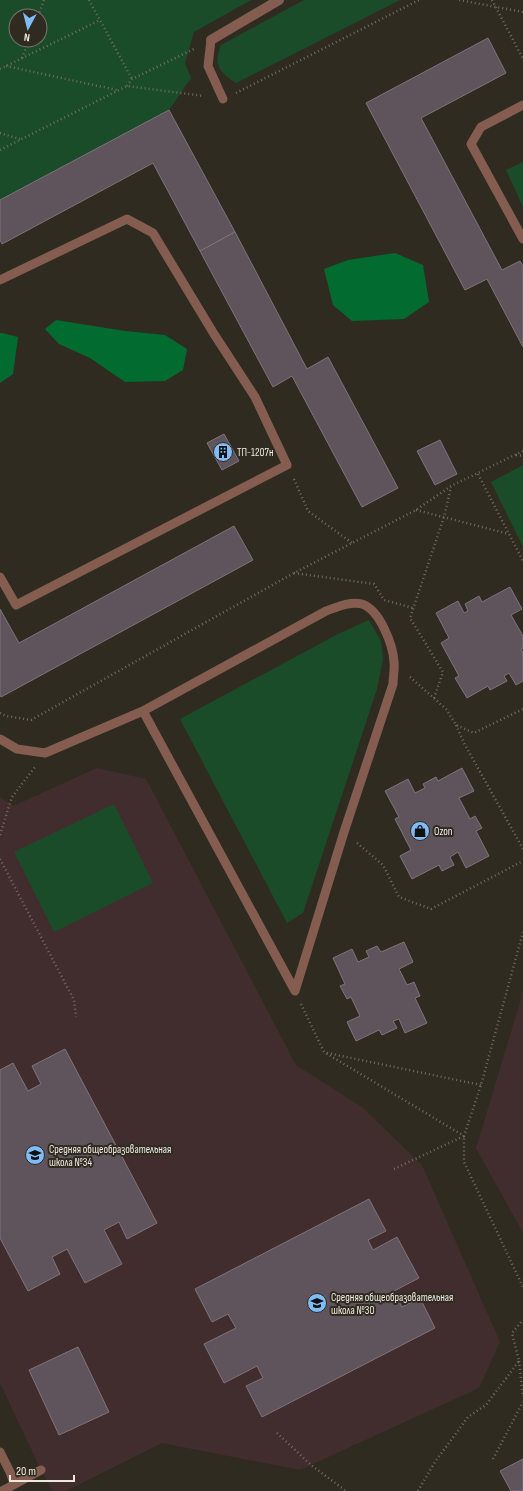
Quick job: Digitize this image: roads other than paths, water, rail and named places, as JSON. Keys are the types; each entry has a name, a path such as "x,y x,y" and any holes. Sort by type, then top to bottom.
{"street":[{"path":"211,40 279,0"}],"lane":[{"path":"211,40 208,66 223,99"},
{"path":"523,105 481,127 471,144 523,239"},
{"path":"0,280 127,219 153,233 214,334 255,397 288,465 16,605 0,577"},
{"path":"0,739 17,749 46,753 143,711 326,611 349,603 362,604 376,614 391,647 394,663 393,684 344,832 295,991 143,711"},
{"path":"0,1452 14,1483"},
{"path":"2,1491 14,1483 41,1470"}],"place":[{"name":"ТП-1207н","path":"223,452"},
{"name":"Ozon","path":"420,831"},
{"name":"Средняя общеобразовательная школа №34","path":"35,1155"},
{"name":"Средняя общеобразовательная школа №30","path":"317,1303"}]}
